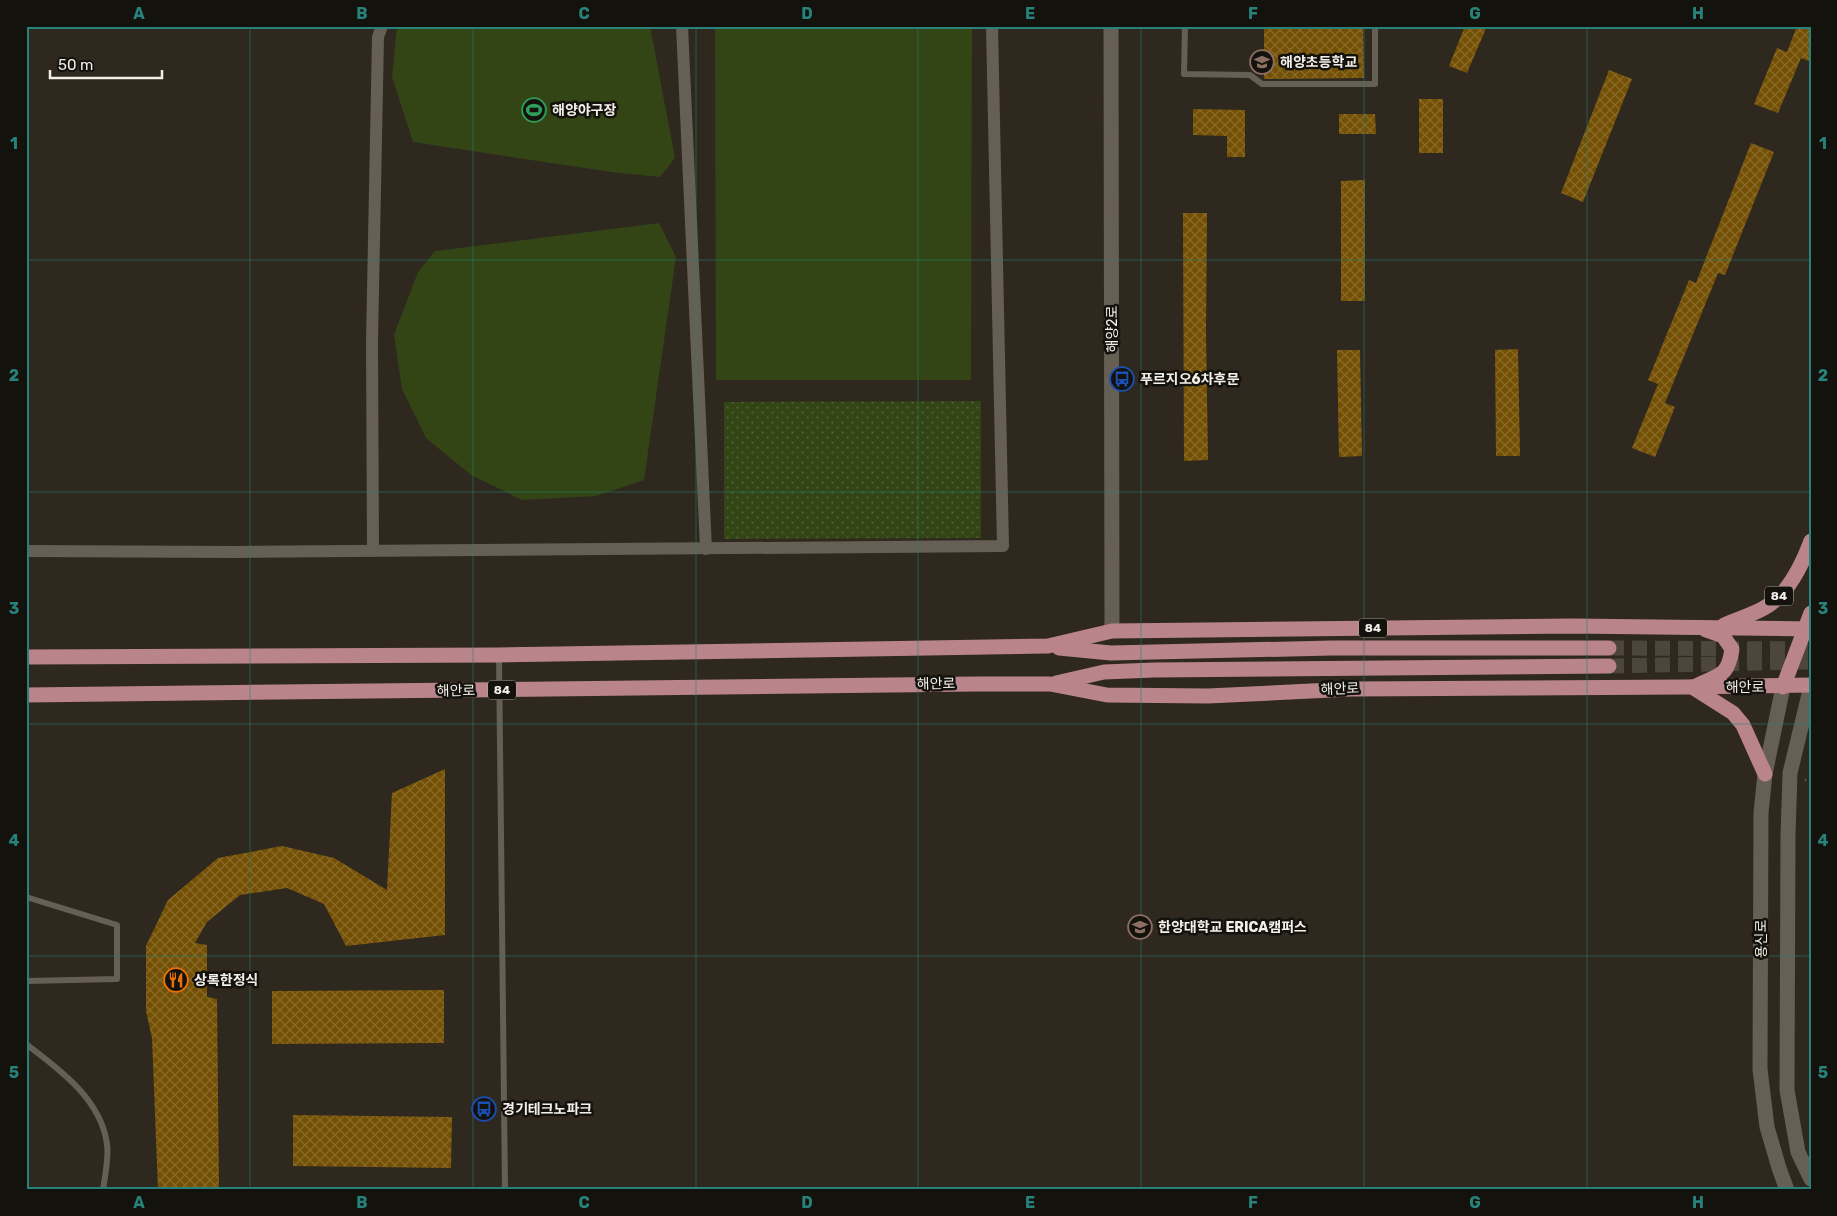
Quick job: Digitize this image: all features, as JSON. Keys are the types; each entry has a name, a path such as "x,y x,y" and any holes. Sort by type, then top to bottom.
{"main road":[{"name":"해양2로","path":"1111,26 1112,631"},
{"name":"84","path":"1700,627 1723,625 1766,608 1783,592 1796,572 1811,541"},
{"name":"해안로","path":"26,695 977,684 1050,684 1106,695 1200,696 1352,688 1783,687 1808,629 1811,613"},
{"name":"84","path":"26,657 499,655 1048,646 1112,631 1554,626 1808,629"},
{"path":"1692,687 1723,673 1729,667 1732,649 1723,636 1700,627"},
{"path":"1048,646 1110,653 1332,648 1609,648"},
{"path":"1050,684 1104,672 1154,670 1609,666"},
{"name":"84","path":"1783,687 1811,686"},
{"name":"용신로","path":"1811,686 1790,773 1787,1090 1798,1152 1811,1179"},
{"path":"1692,687 1733,713 1743,725 1765,774"},
{"name":"용신로","path":"1783,687 1765,774 1762,813 1760,1069 1767,1127 1787,1190"}],"street":[{"path":"373,551 373,302 378,37 382,26"},
{"path":"682,26 706,548"},
{"path":"26,551 373,551 1003,546 992,26"}],"lane":[{"path":"1184,26 1184,74 1250,75 1262,84 1375,84 1375,26"},
{"path":"499,655 505,1190"},
{"path":"26,897 117,925 117,979 26,981"},
{"path":"26,1044 62,1070 84,1095 98,1118 107,1144 106,1168 102,1190"}],"green space":[{"name":"해양야구장","path":"397,26 650,26 675,158 660,177 611,172 413,142 392,77"},
{"path":"715,26 972,26 971,380 716,380"},
{"path":"659,223 676,257 644,480 596,496 522,500 471,475 426,438 402,389 394,335 418,272 435,251"},
{"path":"981,401 981,538 724,539 724,402"}],"building":[{"name":"해양초등학교","path":"1320,26 1363,26 1364,78 1264,79 1264,28 1320,28"},
{"path":"1465,26 1487,26 1467,73 1449,66"},
{"path":"1797,26 1811,26 1811,62 1801,58 1778,113 1754,104 1777,48 1787,52"},
{"path":"1609,70 1632,79 1583,202 1561,193"},
{"path":"1419,99 1443,99 1443,153 1419,153"},
{"path":"1193,109 1245,110 1245,157 1227,157 1227,136 1193,135"},
{"path":"1339,114 1375,114 1376,134 1339,134"},
{"path":"1751,143 1774,152 1725,275 1718,273 1665,403 1675,407 1655,457 1632,448 1658,384 1648,380 1689,280 1696,283"},
{"path":"1365,180 1365,301 1341,301 1341,181"},
{"path":"1183,213 1207,213 1208,460 1184,461"},
{"path":"1518,349 1520,456 1496,456 1495,350"},
{"path":"1337,350 1360,350 1362,456 1339,457"},
{"path":"445,769 445,935 346,946 324,904 287,888 240,895 207,922 195,943 207,945 207,997 217,999 219,1190 158,1190 152,1038 146,1011 146,946 168,900 218,858 282,846 334,858 387,890 392,793"},
{"path":"444,990 444,1043 272,1044 272,991"},
{"path":"293,1115 452,1117 451,1168 293,1166"}],"tunnel":[{"path":"1609,648 1811,649"},
{"path":"1609,666 1811,662"}],"place":[{"name":"해양초등학교","path":"1262,62"},
{"name":"해양야구장","path":"534,110"},
{"name":"푸르지오6차후문","path":"1122,379"},
{"name":"한양대학교 ERICA캠퍼스","path":"1140,927"},
{"name":"상록한정식","path":"176,980"},
{"name":"경기테크노파크","path":"484,1109"}]}
